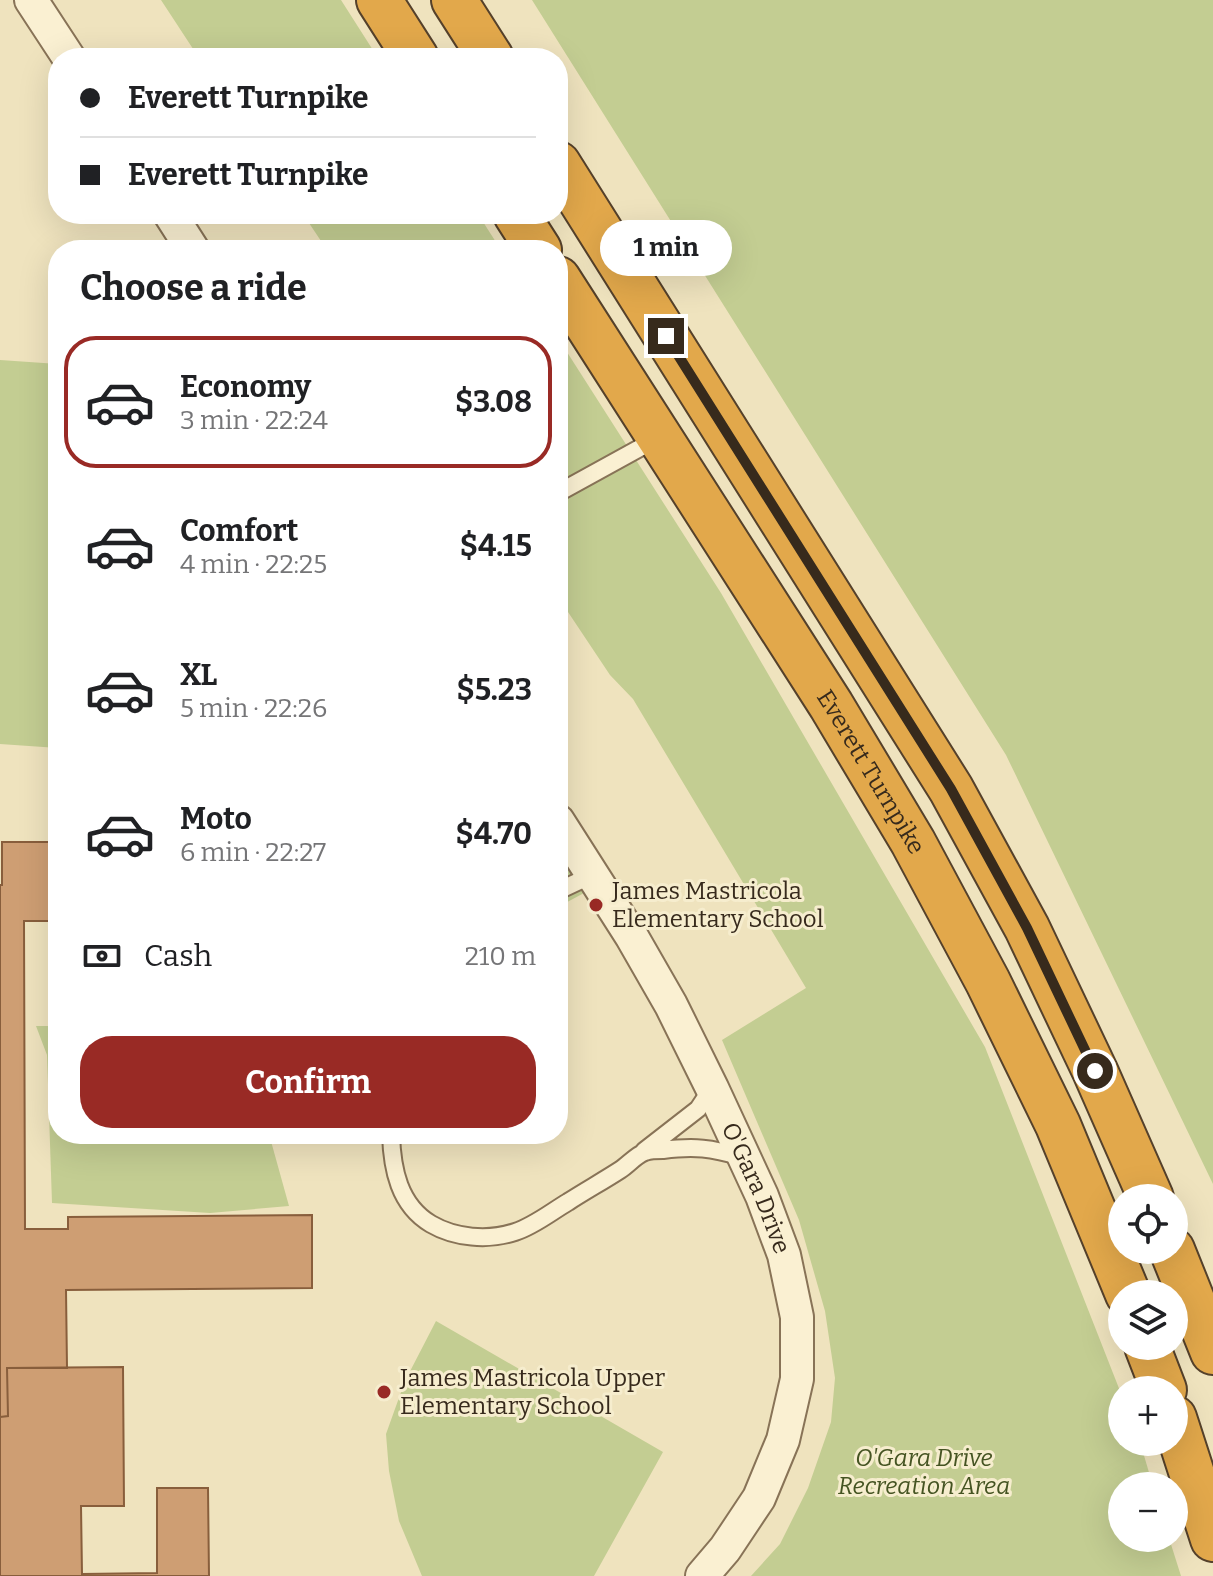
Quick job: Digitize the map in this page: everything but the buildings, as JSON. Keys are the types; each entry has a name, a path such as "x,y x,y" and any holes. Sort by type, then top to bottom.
{"highway":[{"path":"379,0 410,48"},
{"path":"454,0 485,48"},
{"path":"568,180 951,789 1027,928 1145,1184"},
{"name":"Everett Turnpike","path":"568,295 831,705 913,842 988,982 1058,1125 1122,1280"},
{"path":"1178,1264 1213,1352"},
{"path":"1186,1456 1213,1539"}],"street":[{"path":"31,0 62,48"},
{"name":"O'Gara Drive","path":"568,837 671,1005 746,1158 784,1255 797,1317 797,1379 783,1440 759,1498 725,1549 702,1576"}],"lane":[{"path":"568,488 660,438"},
{"path":"568,886 592,875"},
{"path":"391,1144 395,1174 409,1206 420,1217 440,1229 476,1237 495,1237 535,1222 624,1168 698,1109 712,1088"},
{"path":"643,1152 682,1147 711,1148 746,1158"}],"green space":[{"path":"161,0 341,0 372,48 192,48"},
{"path":"532,0 1213,0 1213,1184 1006,755 568,57 568,48 562,48"},
{"path":"310,224 484,224 495,240 320,240"},
{"name":"O'Gara Drive Recreation Area","path":"568,354 721,593 985,1047 1114,1376 1108,1376 1108,1456 1144,1456 1149,1472 1108,1472 1108,1552 1173,1552 1181,1576 751,1576 780,1544 808,1488 831,1422 835,1378 825,1311 799,1220 722,1040 806,988 633,699 610,675 568,612"},
{"path":"0,360 48,363 48,747 0,744"},
{"path":"568,858 577,871 584,893 568,902"},
{"path":"36,1026 48,1026 48,1085 47,1055"},
{"path":"50,1144 272,1144 289,1206 210,1213 52,1203"},
{"path":"436,1321 663,1452 594,1576 422,1576 399,1521 389,1471 386,1434 405,1381"}],"place":[{"name":"James Mastricola Elementary School","path":"596,905"},
{"name":"James Mastricola Upper Elementary School","path":"384,1392"}],"route":[{"path":"666,336 951,789 1027,928 1095,1071"}]}
